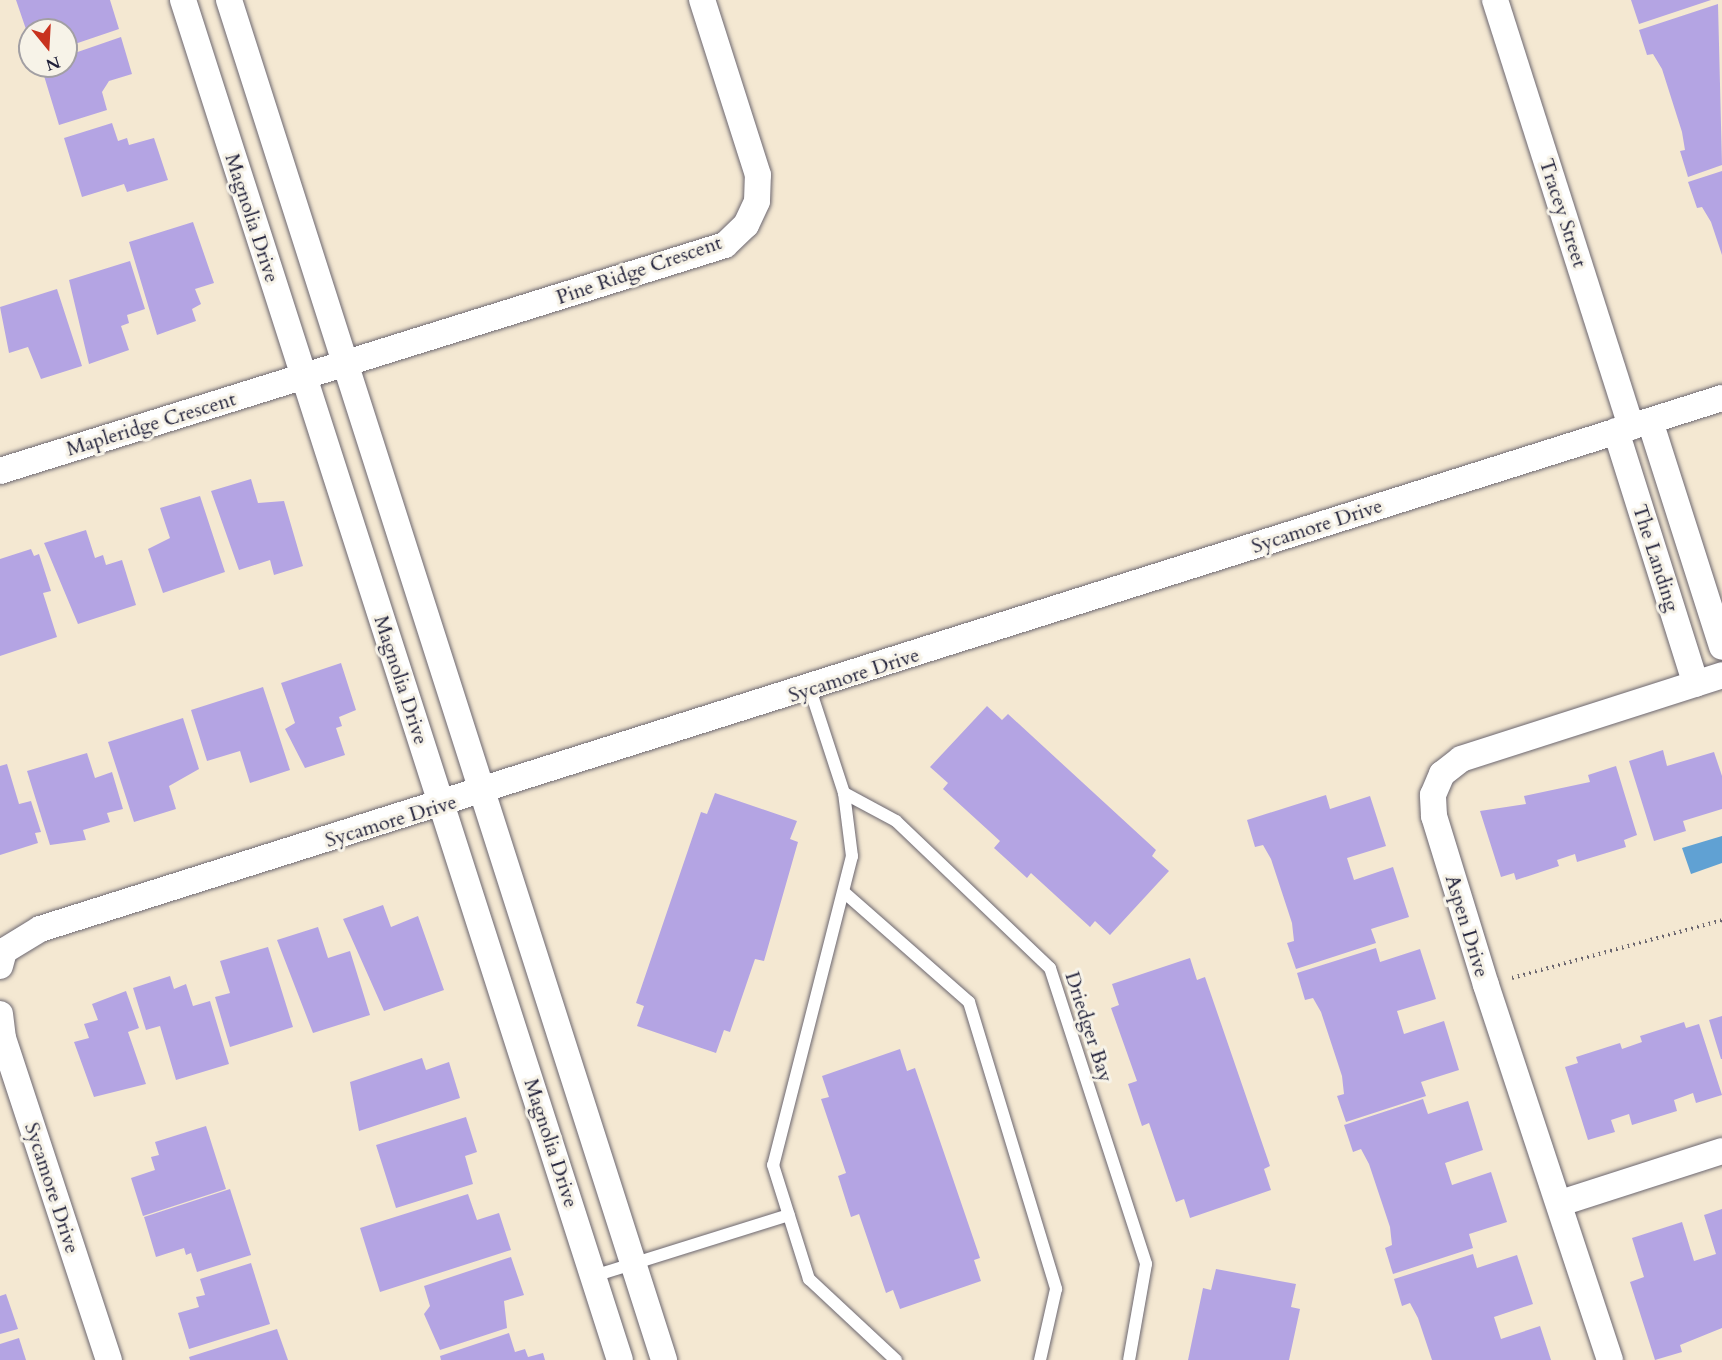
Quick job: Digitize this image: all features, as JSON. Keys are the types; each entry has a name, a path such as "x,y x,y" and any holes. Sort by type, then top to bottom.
{"street":[{"name":"Magnolia Drive","path":"183,0 620,1360"},
{"name":"Magnolia Drive","path":"229,0 347,363 664,1360"},
{"name":"Pine Ridge Crescent","path":"302,376 685,259 724,245 746,225 756,201 758,175 702,0"},
{"name":"Tracey Street","path":"1495,0 1632,426"},
{"name":"Mapleridge Crescent","path":"0,471 302,376"},
{"name":"Sycamore Drive","path":"0,966 4,951 40,929 484,793 1722,398"},
{"name":"The Landing","path":"1632,426 1722,647"},
{"name":"The Landing","path":"1632,426 1696,684"},
{"name":"Aspen Drive","path":"1610,1360 1561,1203 1486,985 1434,816 1433,795 1442,774 1461,759 1722,675"},
{"name":"Sycamore Drive","path":"0,1014 3,1038 109,1360"},
{"path":"1561,1203 1722,1151"}],"lane":[{"path":"810,689 844,793 852,856 846,894 772,1165 808,1279 896,1360"},
{"name":"Driedger Bay","path":"844,793 896,821 1050,968 1146,1264 1130,1360"},
{"path":"846,894 969,1002 1056,1289 1040,1360"},
{"path":"594,1276 789,1215"}],"path":[{"path":"1486,985 1722,920"}],"water":[{"path":"1722,836 1722,863 1691,874 1682,848"}],"building":[{"path":"16,0 110,0 119,29 78,43 78,18 22,18"},
{"path":"1631,0 1711,0 1639,24"},
{"path":"1718,4 1722,165 1688,177 1680,151 1685,150 1682,132 1662,69 1653,54 1647,55 1639,30"},
{"path":"121,37 132,74 109,81 102,92 107,110 59,125 45,78 78,78 78,52"},
{"path":"112,123 118,141 127,138 129,145 154,138 168,180 127,192 124,184 82,197 64,138"},
{"path":"1722,171 1722,255 1711,222 1702,207 1697,208 1688,182"},
{"path":"193,222 214,283 195,289 201,304 192,309 196,321 157,335 129,242"},
{"path":"130,261 145,309 127,315 129,323 121,326 129,350 89,364 69,280"},
{"path":"57,289 82,366 41,379 28,347 9,353 0,307"},
{"path":"251,479 258,503 284,501 303,566 274,575 270,560 239,570 211,491"},
{"path":"200,496 225,572 163,593 148,549 170,538 160,508"},
{"path":"86,530 95,558 103,555 106,565 122,560 136,605 78,624 44,543"},
{"path":"31,549 34,556 39,554 51,591 43,593 57,637 0,656 0,559"},
{"path":"341,663 356,710 339,717 342,726 336,728 345,755 305,768 285,729 295,723 281,683"},
{"path":"263,687 290,770 250,783 240,751 207,761 191,710"},
{"path":"987,706 1002,720 1008,714 1156,850 1152,856 1169,871 1110,935 1095,921 1090,927 1031,873 1027,878 994,848 1000,841 943,789 948,783 930,767"},
{"path":"183,718 199,769 169,786 176,809 134,822 108,742"},
{"path":"1663,750 1667,766 1714,752 1722,776 1722,809 1683,821 1686,831 1654,841 1629,761"},
{"path":"87,753 95,778 112,772 123,809 107,813 110,822 83,830 86,840 50,845 27,771"},
{"path":"7,764 19,804 31,801 41,832 35,833 38,843 0,855 0,766"},
{"path":"1616,766 1637,835 1624,840 1626,847 1577,862 1575,854 1557,860 1559,866 1516,880 1514,873 1501,877 1480,811 1526,804 1524,796 1590,782 1588,775"},
{"path":"715,793 797,821 790,839 798,842 764,961 755,959 730,1032 724,1030 716,1053 637,1026 644,1006 636,1003 701,812 707,814"},
{"path":"1326,795 1330,809 1370,796 1386,846 1347,858 1354,880 1393,867 1409,917 1371,929 1376,943 1296,969 1287,943 1294,941 1292,923 1271,859 1263,845 1255,847 1247,820"},
{"path":"383,905 391,927 418,916 444,990 384,1011 343,919"},
{"path":"318,927 328,958 350,951 370,1015 313,1033 277,940"},
{"path":"268,947 293,1027 230,1047 215,997 230,993 220,961"},
{"path":"1376,948 1380,962 1420,949 1436,999 1397,1011 1404,1034 1444,1021 1459,1070 1421,1082 1426,1096 1346,1122 1337,1096 1344,1094 1342,1076 1321,1012 1313,998 1305,1000 1297,973"},
{"path":"1190,958 1197,980 1205,977 1270,1166 1264,1169 1271,1190 1190,1218 1184,1199 1176,1202 1149,1123 1142,1126 1128,1084 1137,1081 1111,1008 1119,1005 1112,984"},
{"path":"170,976 174,989 186,984 193,1006 210,1001 229,1064 176,1080 160,1026 146,1030 133,988"},
{"path":"126,991 139,1028 128,1032 146,1084 94,1097 74,1042 89,1038 84,1024 98,1020 92,1004"},
{"path":"1722,1016 1722,1059 1721,1059 1709,1020"},
{"path":"1684,1022 1686,1028 1699,1024 1722,1095 1696,1103 1693,1093 1674,1100 1677,1111 1632,1125 1629,1114 1611,1120 1615,1132 1588,1140 1565,1067 1578,1063 1576,1057 1620,1043 1622,1049 1642,1042 1640,1036"},
{"path":"900,1049 907,1071 915,1068 980,1258 974,1260 981,1281 900,1309 893,1290 886,1293 859,1214 851,1217 838,1176 846,1173 821,1099 829,1097 822,1076"},
{"path":"422,1058 426,1070 449,1062 460,1098 359,1131 350,1082"},
{"path":"1423,1099 1428,1114 1468,1101 1483,1150 1445,1163 1452,1185 1491,1172 1507,1222 1469,1234 1473,1248 1393,1274 1385,1248 1392,1245 1390,1227 1369,1164 1361,1149 1353,1152 1344,1125"},
{"path":"466,1117 477,1152 465,1156 473,1184 396,1208 376,1145"},
{"path":"206,1126 226,1189 143,1216 131,1178 155,1170 151,1157 159,1155 155,1142"},
{"path":"230,1189 251,1255 197,1272 191,1253 186,1255 184,1248 156,1257 144,1217"},
{"path":"468,1194 477,1220 499,1213 511,1250 380,1292 360,1228"},
{"path":"1722,1209 1722,1328 1680,1345 1682,1352 1655,1360 1630,1282 1644,1277 1632,1238 1682,1222 1694,1261 1716,1254 1704,1215"},
{"path":"1473,1254 1477,1268 1517,1255 1533,1304 1494,1317 1501,1339 1540,1326 1551,1360 1432,1360 1418,1318 1410,1303 1402,1306 1394,1279"},
{"path":"511,1257 524,1295 504,1301 507,1328 440,1350 424,1314 430,1306 424,1286"},
{"path":"251,1263 270,1324 189,1349 178,1313 199,1307 196,1297 205,1295 200,1279"},
{"path":"1216,1269 1296,1284 1291,1307 1300,1309 1289,1360 1188,1360 1203,1288 1211,1290"},
{"path":"6,1294 18,1329 0,1334 0,1296"},
{"path":"277,1329 288,1360 190,1360 189,1357"},
{"path":"509,1333 515,1352 525,1349 528,1357 543,1353 545,1360 441,1360 440,1356"},
{"path":"19,1338 26,1360 0,1360 0,1344"}]}
